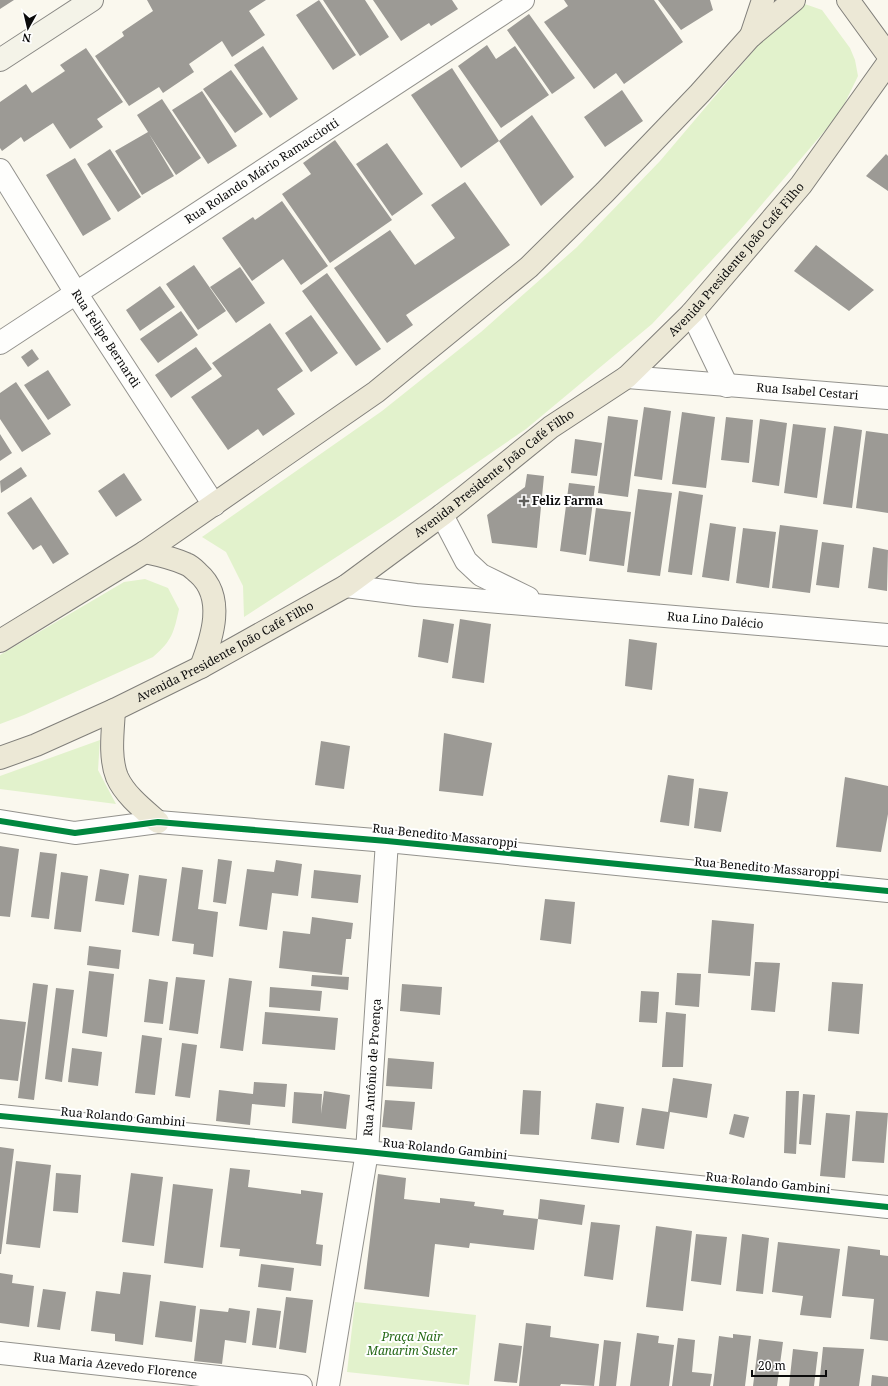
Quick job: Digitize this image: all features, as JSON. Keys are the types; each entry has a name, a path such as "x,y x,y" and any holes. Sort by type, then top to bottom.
{"main road":[{"path":"0,60 92,0"},
{"path":"750,37 763,0"},
{"path":"0,642 145,552 376,392 530,267 605,192 700,93 750,37 794,0"},
{"path":"848,0 888,55"},
{"name":"Avenida Presidente João Café Filho","path":"0,758 36,745 114,710 201,667 346,586 442,515 550,427 626,376 692,313 801,185 888,63"},
{"path":"145,552 188,564 202,576 211,589 214,599 215,613 209,646 201,667"},
{"path":"114,710 113,754 117,776 128,794 158,822"}],"street":[{"name":"Rua Rolando Mário Ramacciotti","path":"0,343 523,0"},
{"name":"Rua Felipe Bernardi","path":"0,170 76,293 214,505"},
{"path":"692,313 727,386"},
{"name":"Rua Isabel Cestari","path":"626,376 727,386 888,398"},
{"name":"Rua Lino Dalécio","path":"442,515 466,560 481,575 498,585 544,605"},
{"name":"Rua Lino Dalécio","path":"346,586 416,595 888,635"},
{"name":"Rua Benedito Massaroppi","path":"0,821 75,833 158,822 387,841 888,891"},
{"name":"Rua Antônio de Proença","path":"328,1386 366,1152 387,841"},
{"name":"Rua Rolando Gambini","path":"0,1116 366,1152 888,1207"},
{"name":"Rua Maria Azevedo Florence","path":"0,1354 302,1386"}],"green space":[{"path":"802,3 822,10 850,48 855,60 858,76 840,113 740,230 652,324 526,429 395,519 244,617 243,586 226,552 202,537 382,411 481,332 577,247 660,161 783,16"},
{"path":"145,579 168,588 179,609 176,624 171,636 153,657 24,715 0,724 0,655 124,582"},
{"path":"100,740 98,770 116,804 0,789 0,776"},
{"name":"Praça Nair Manarim Suster","path":"355,1302 476,1315 469,1385 347,1372"}],"building":[{"path":"0,0 14,0 0,9"},
{"path":"147,0 266,0 249,11 265,35 232,57 222,41 189,64 194,72 163,93 159,87 129,106 95,56 124,36 122,32 153,11"},
{"path":"319,0 356,55 333,70 296,15"},
{"path":"323,0 365,0 389,37 360,56"},
{"path":"373,0 452,0 458,9 431,26 429,23 401,41"},
{"path":"564,0 654,0 683,42 624,84 616,73 594,89 544,22 568,6"},
{"path":"658,0 710,0 713,10 681,30"},
{"path":"529,14 575,78 552,94 507,30"},
{"path":"487,45 496,59 515,46 549,95 501,128 458,66"},
{"path":"263,46 298,99 270,118 234,65"},
{"path":"86,48 123,102 97,119 103,127 70,149 53,123 24,142 21,137 2,151 0,148 0,102 26,84 32,93 65,71 60,65"},
{"path":"452,68 499,141 461,168 411,95"},
{"path":"231,70 263,114 235,133 203,89"},
{"path":"622,90 643,121 605,147 584,117"},
{"path":"202,91 237,146 208,164 172,110"},
{"path":"162,99 201,158 176,175 149,134 174,176 142,195 115,151 148,132 137,115"},
{"path":"532,115 574,177 541,206 499,141"},
{"path":"335,140 392,220 330,263 282,194 311,174 303,163"},
{"path":"387,143 423,194 392,216 356,164"},
{"path":"110,149 141,197 118,212 87,164"},
{"path":"886,154 888,156 888,191 866,176"},
{"path":"75,158 111,219 83,236 46,175"},
{"path":"465,182 510,245 406,315 413,325 387,343 334,268 390,230 415,265 455,238 431,205"},
{"path":"282,201 328,266 301,285 283,259 252,281 222,238 253,217 255,220"},
{"path":"816,245 874,290 849,311 794,271"},
{"path":"194,265 226,311 198,330 166,284"},
{"path":"240,267 265,303 236,323 210,287"},
{"path":"327,273 381,349 356,366 302,291"},
{"path":"160,286 175,307 140,331 126,310"},
{"path":"181,311 198,335 158,363 140,339"},
{"path":"311,315 338,353 311,372 285,333"},
{"path":"270,323 303,371 277,389 295,414 263,436 258,429 228,450 191,397 222,376 212,363"},
{"path":"196,347 212,369 171,398 155,375"},
{"path":"32,349 39,359 28,367 21,357"},
{"path":"48,370 71,405 48,420 24,385"},
{"path":"16,382 51,434 22,452 0,419 0,393"},
{"path":"644,407 671,411 662,480 634,476"},
{"path":"682,412 715,417 706,488 672,484"},
{"path":"608,416 638,420 628,497 598,493"},
{"path":"726,417 753,420 749,463 721,460"},
{"path":"760,419 787,423 779,486 752,482"},
{"path":"793,424 826,428 817,498 784,493"},
{"path":"834,426 862,430 852,508 823,504"},
{"path":"866,431 888,434 888,513 856,508"},
{"path":"0,434 12,453 0,461"},
{"path":"575,439 602,443 597,476 571,473"},
{"path":"21,467 27,476 1,493 0,481"},
{"path":"124,473 142,500 116,517 98,491"},
{"name":"Feliz Farma","path":"527,474 544,476 537,548 492,543 487,515 525,487"},
{"path":"569,483 595,486 586,555 560,551"},
{"path":"638,489 672,493 660,576 627,572"},
{"path":"679,491 703,495 692,575 668,572"},
{"path":"31,497 69,554 53,564 41,545 33,550 7,513"},
{"path":"596,508 631,512 624,566 589,561"},
{"path":"710,523 736,527 729,581 702,577"},
{"path":"780,525 818,530 810,593 772,588"},
{"path":"743,528 776,532 769,588 736,583"},
{"path":"822,542 844,545 839,588 816,585"},
{"path":"873,547 888,550 887,591 868,588"},
{"path":"423,619 454,624 448,663 418,657"},
{"path":"460,619 491,624 484,683 452,678"},
{"path":"629,639 657,643 652,690 625,686"},
{"path":"444,733 492,743 483,796 439,791"},
{"path":"321,741 350,746 344,789 315,785"},
{"path":"668,775 694,779 689,826 660,822"},
{"path":"845,777 888,786 888,814 881,852 836,847"},
{"path":"699,788 728,792 721,832 694,828"},
{"path":"0,846 19,849 10,917 0,916"},
{"path":"40,852 57,854 49,919 31,917"},
{"path":"218,859 232,861 226,904 213,902"},
{"path":"276,860 302,864 298,896 272,893 267,930 239,926 247,869 274,872"},
{"path":"182,867 203,870 198,909 218,912 213,957 193,954 194,944 172,941"},
{"path":"100,869 129,874 124,905 95,901"},
{"path":"314,870 361,875 358,903 311,898"},
{"path":"61,872 88,876 81,932 54,929"},
{"path":"139,875 167,879 159,936 132,932"},
{"path":"545,899 575,902 571,944 540,940"},
{"path":"312,917 353,923 351,939 346,939 342,975 279,968 283,931 310,934"},
{"path":"712,920 754,924 750,976 708,973"},
{"path":"89,946 121,950 119,969 87,965"},
{"path":"755,962 780,963 775,1012 751,1010"},
{"path":"89,971 114,974 107,1037 82,1033"},
{"path":"677,973 701,974 699,1007 675,1005"},
{"path":"312,975 349,977 348,990 311,986"},
{"path":"176,977 205,980 198,1034 169,1030"},
{"path":"229,978 252,981 243,1051 220,1048"},
{"path":"149,979 168,982 163,1024 144,1022"},
{"path":"832,982 863,984 859,1034 828,1031"},
{"path":"33,983 48,985 34,1100 18,1098"},
{"path":"402,984 442,987 440,1015 400,1011"},
{"path":"270,987 322,991 320,1011 269,1007"},
{"path":"56,988 74,990 62,1082 45,1079"},
{"path":"641,991 659,992 657,1023 639,1022"},
{"path":"265,1012 338,1018 335,1050 262,1044"},
{"path":"666,1012 686,1014 683,1067 662,1067"},
{"path":"0,1019 26,1022 18,1081 0,1079"},
{"path":"142,1035 162,1038 155,1095 135,1093"},
{"path":"182,1043 197,1045 190,1098 175,1096"},
{"path":"72,1048 102,1052 98,1086 68,1082"},
{"path":"388,1058 434,1062 432,1089 386,1086"},
{"path":"673,1078 712,1084 707,1118 670,1112 664,1149 636,1145 642,1108 668,1112"},
{"path":"254,1082 287,1084 285,1107 252,1104 250,1125 216,1121 219,1090 253,1094"},
{"path":"523,1090 541,1091 539,1135 520,1134"},
{"path":"324,1091 350,1095 346,1129 292,1123 294,1092 322,1094 321,1114"},
{"path":"786,1091 799,1091 796,1154 784,1153"},
{"path":"803,1094 815,1095 811,1145 799,1144"},
{"path":"385,1100 415,1102 412,1130 382,1127"},
{"path":"596,1103 624,1107 619,1143 591,1139"},
{"path":"856,1111 888,1113 884,1163 852,1161"},
{"path":"826,1113 850,1115 845,1178 820,1176"},
{"path":"734,1114 749,1117 744,1138 729,1134"},
{"path":"0,1147 14,1149 1,1254 0,1254"},
{"path":"16,1161 51,1165 40,1248 6,1244"},
{"path":"230,1168 250,1170 248,1187 301,1194 301,1190 323,1193 316,1244 323,1245 321,1266 239,1256 240,1249 220,1247"},
{"path":"56,1173 81,1175 78,1213 53,1211"},
{"path":"131,1173 163,1177 154,1246 122,1242"},
{"path":"378,1174 406,1178 404,1199 440,1203 440,1198 475,1202 474,1206 504,1210 503,1215 538,1219 534,1250 470,1243 469,1248 435,1244 429,1297 364,1289"},
{"path":"173,1184 213,1189 203,1268 164,1263"},
{"path":"540,1199 585,1205 582,1225 538,1219"},
{"path":"591,1222 620,1225 613,1280 584,1276"},
{"path":"656,1226 692,1231 683,1311 646,1307"},
{"path":"696,1234 727,1237 721,1285 691,1281"},
{"path":"742,1234 769,1238 763,1294 736,1291"},
{"path":"778,1242 840,1249 831,1318 800,1315 803,1296 772,1292"},
{"path":"848,1246 880,1250 880,1255 888,1256 888,1341 870,1339 874,1299 842,1296"},
{"path":"261,1264 294,1268 291,1291 258,1287"},
{"path":"123,1272 151,1275 143,1345 115,1341 115,1334 91,1331 96,1291 120,1294"},
{"path":"0,1273 13,1275 12,1283 34,1286 29,1327 0,1323"},
{"path":"43,1289 66,1292 60,1330 37,1327"},
{"path":"286,1297 313,1300 306,1353 279,1349"},
{"path":"160,1301 196,1306 192,1342 155,1337"},
{"path":"229,1308 250,1311 246,1343 225,1340 222,1364 194,1361 200,1309 228,1312"},
{"path":"257,1308 281,1311 276,1348 252,1345"},
{"path":"526,1323 551,1326 550,1337 599,1344 594,1386 561,1384 560,1386 519,1386"},
{"path":"637,1333 659,1336 658,1343 674,1345 669,1386 630,1386"},
{"path":"733,1334 751,1336 745,1386 713,1386 719,1336 733,1338"},
{"path":"678,1338 695,1340 692,1372 712,1374 710,1386 672,1386"},
{"path":"759,1339 783,1342 777,1386 753,1386"},
{"path":"604,1340 621,1342 616,1386 599,1386"},
{"path":"499,1343 522,1346 517,1383 494,1381"},
{"path":"823,1347 864,1349 859,1386 819,1386"},
{"path":"793,1349 818,1352 814,1386 789,1386"},
{"path":"872,1375 888,1377 888,1386 871,1386"}],"cycle path":[{"path":"0,821 75,833 158,822 387,841 888,891"},
{"path":"0,1116 367,1152 888,1207"}],"place":[{"name":"Feliz Farma","path":"524,501"}]}
